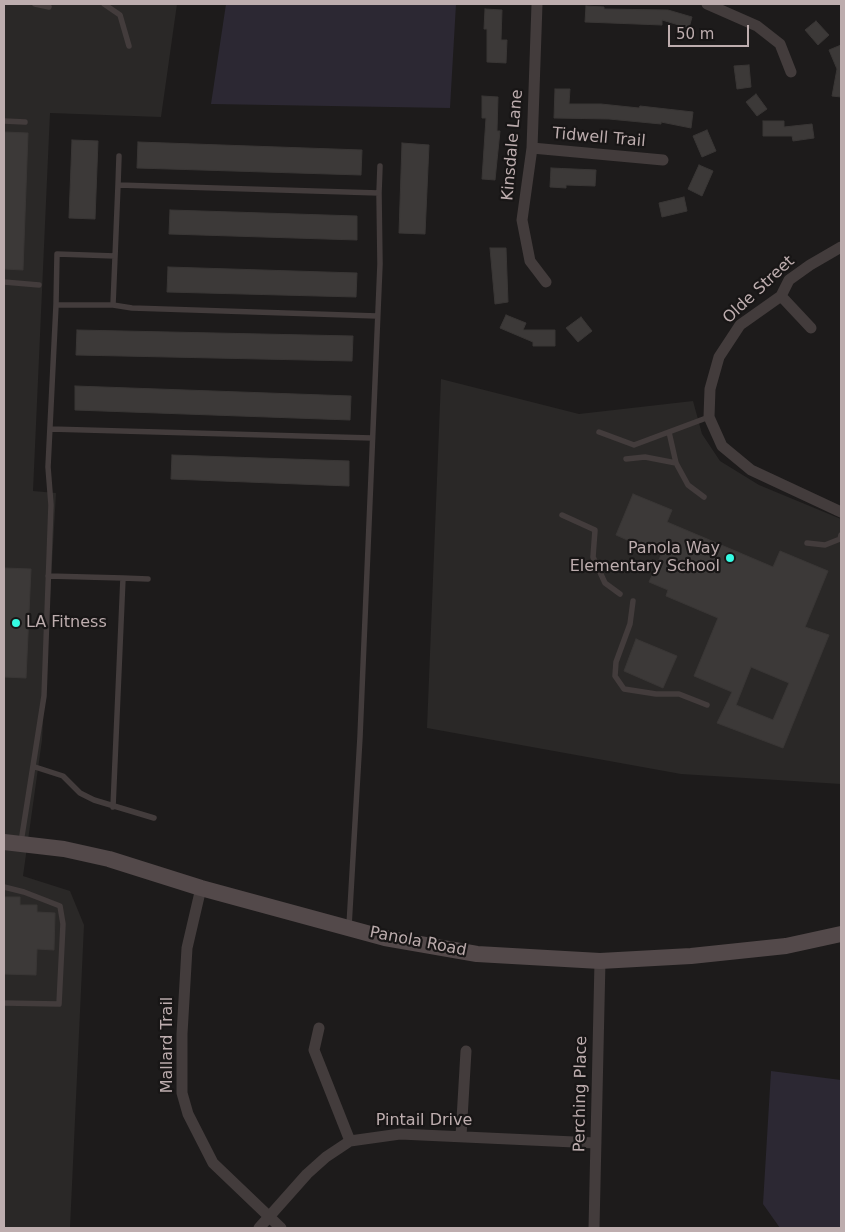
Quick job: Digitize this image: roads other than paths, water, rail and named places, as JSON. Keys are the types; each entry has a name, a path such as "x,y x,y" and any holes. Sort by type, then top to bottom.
{"main road":[{"name":"Panola Road","path":"4,842 64,849 109,859 201,888 402,942 476,954 600,961 701,955 786,946 841,934"}],"street":[{"name":"Kinsdale Lane","path":"537,4 532,148 522,220 530,261 546,282"},
{"path":"707,4 757,26 780,44 791,72"},
{"name":"Tidwell Trail","path":"532,148 663,160"},
{"name":"Olde Street","path":"710,417 710,389 719,357 740,325 781,296 790,280 841,246"},
{"path":"781,296 811,328"},
{"path":"710,417 722,446 751,470 841,512"},
{"name":"Mallard Trail","path":"201,888 187,948 182,1034 182,1092 188,1114 213,1163 269,1219 281,1228"},
{"name":"Perching Place","path":"594,1228 600,961"},
{"path":"319,1028 314,1050 350,1141"},
{"path":"461,1136 466,1051"},
{"name":"Pintail Drive","path":"259,1228 307,1174 326,1157 350,1141 400,1134 596,1143"}],"lane":[{"path":"35,4 49,7"},
{"path":"104,4 120,14 129,46"},
{"path":"4,122 25,122"},
{"path":"113,305 119,156"},
{"path":"348,928 360,737 377,316 380,166"},
{"path":"118,185 380,193"},
{"path":"21,844 35,767 44,696 50,428 58,254 115,256"},
{"path":"4,282 39,285"},
{"path":"56,305 113,305 132,308 377,316"},
{"path":"599,432 634,445 710,417"},
{"path":"50,428 372,438"},
{"path":"669,432 676,463 688,485 704,497"},
{"path":"626,459 645,457 676,463"},
{"path":"562,515 595,530 593,557 605,583 620,594"},
{"path":"806,543 825,545 840,539 841,535"},
{"path":"48,576 148,579"},
{"path":"113,807 123,578"},
{"path":"634,600 630,624 616,662 615,676 624,689 656,694 679,694 707,705"},
{"path":"35,767 63,776 80,794 113,807 154,818"},
{"path":"4,886 60,906 63,924 59,1004 4,1003"}],"place":[{"name":"Panola Way Elementary School","path":"730,558"},
{"name":"LA Fitness","path":"16,623"}]}
